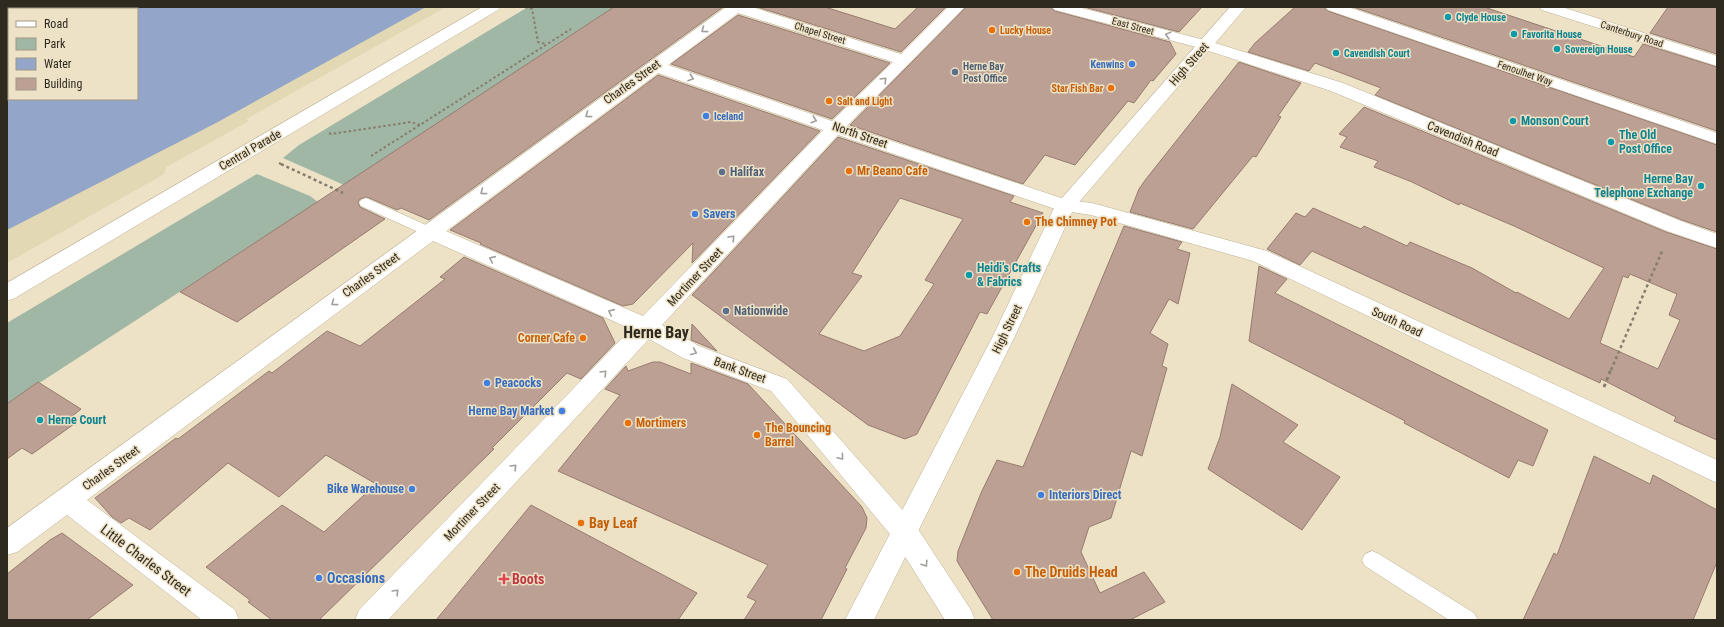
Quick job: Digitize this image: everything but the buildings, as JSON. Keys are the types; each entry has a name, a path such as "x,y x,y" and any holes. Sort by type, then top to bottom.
{"street":[{"name":"Central Parade","path":"7,293 493,7"},
{"name":"Chapel Street","path":"736,7 904,60"},
{"name":"Charles Street","path":"7,543 736,7"},
{"name":"Mortimer Street","path":"369,620 836,127 958,7"},
{"name":"East Street","path":"1060,7 1206,45"},
{"name":"High Street","path":"859,620 1004,336 1065,206 1238,7"},
{"name":"Fenoulhet Way","path":"1333,7 1717,139"},
{"name":"Canterbury Road","path":"1547,7 1717,61"},
{"name":"Cavendish Road","path":"1206,45 1337,87 1674,226 1717,241"},
{"name":"North Street","path":"654,66 1065,206"},
{"name":"South Road","path":"1065,206 1092,209 1260,256 1717,472"},
{"name":"Bank Street","path":"430,232 647,328 691,352 779,385 904,531 962,620"},
{"name":"Little Charles Street","path":"67,500 225,620"}],"lane":[{"path":"366,203 430,232"},
{"path":"1372,560 1467,620"}],"path":[{"path":"525,7 532,9 538,42 546,44"},
{"path":"371,156 571,29"},
{"path":"331,134 411,122 421,125"},
{"path":"254,148 268,158 343,193"},
{"path":"1593,414 1639,302 1674,226"}],"green space":[{"path":"528,7 614,7 344,185 283,158 299,145"},
{"path":"257,174 310,196 318,202 7,404 7,323"}],"sand":[{"path":"370,7 446,7 246,119 249,121 166,167 164,174 7,263 7,192"}],"water":[{"path":"7,7 426,7 216,123 7,230"}],"place":[{"name":"Clyde House","path":"1448,17"},
{"name":"Lucky House","path":"992,30"},
{"name":"Favorita House","path":"1514,34"},
{"name":"Sovereign House","path":"1557,49"},
{"name":"Cavendish Court","path":"1336,53"},
{"name":"Kenwins","path":"1132,64"},
{"name":"Herne Bay Post Office","path":"955,72"},
{"name":"Star Fish Bar","path":"1111,88"},
{"name":"Salt and Light","path":"829,101"},
{"name":"Iceland","path":"706,116"},
{"name":"Monson Court","path":"1513,121"},
{"name":"The Old Post Office","path":"1611,142"},
{"name":"Mr Beano Cafe","path":"849,171"},
{"name":"Halifax","path":"722,172"},
{"name":"Herne Bay Telephone Exchange","path":"1701,186"},
{"name":"Savers","path":"695,214"},
{"name":"The Chimney Pot","path":"1027,222"},
{"name":"Heidi’s Crafts & Fabrics","path":"969,275"},
{"name":"Nationwide","path":"726,311"},
{"name":"Corner Cafe","path":"583,338"},
{"name":"Peacocks","path":"487,383"},
{"name":"Herne Bay Market","path":"562,411"},
{"name":"Herne Court","path":"40,420"},
{"name":"Mortimers","path":"628,423"},
{"name":"The Bouncing Barrel","path":"757,435"},
{"name":"Bike Warehouse","path":"412,489"},
{"name":"Interiors Direct","path":"1041,495"},
{"name":"Bay Leaf","path":"581,523"},
{"name":"The Druids Head","path":"1017,572"},
{"name":"Occasions","path":"319,578"},
{"name":"Boots","path":"504,579"}],"district":[{"name":"Herne Bay","path":"656,332"}]}
